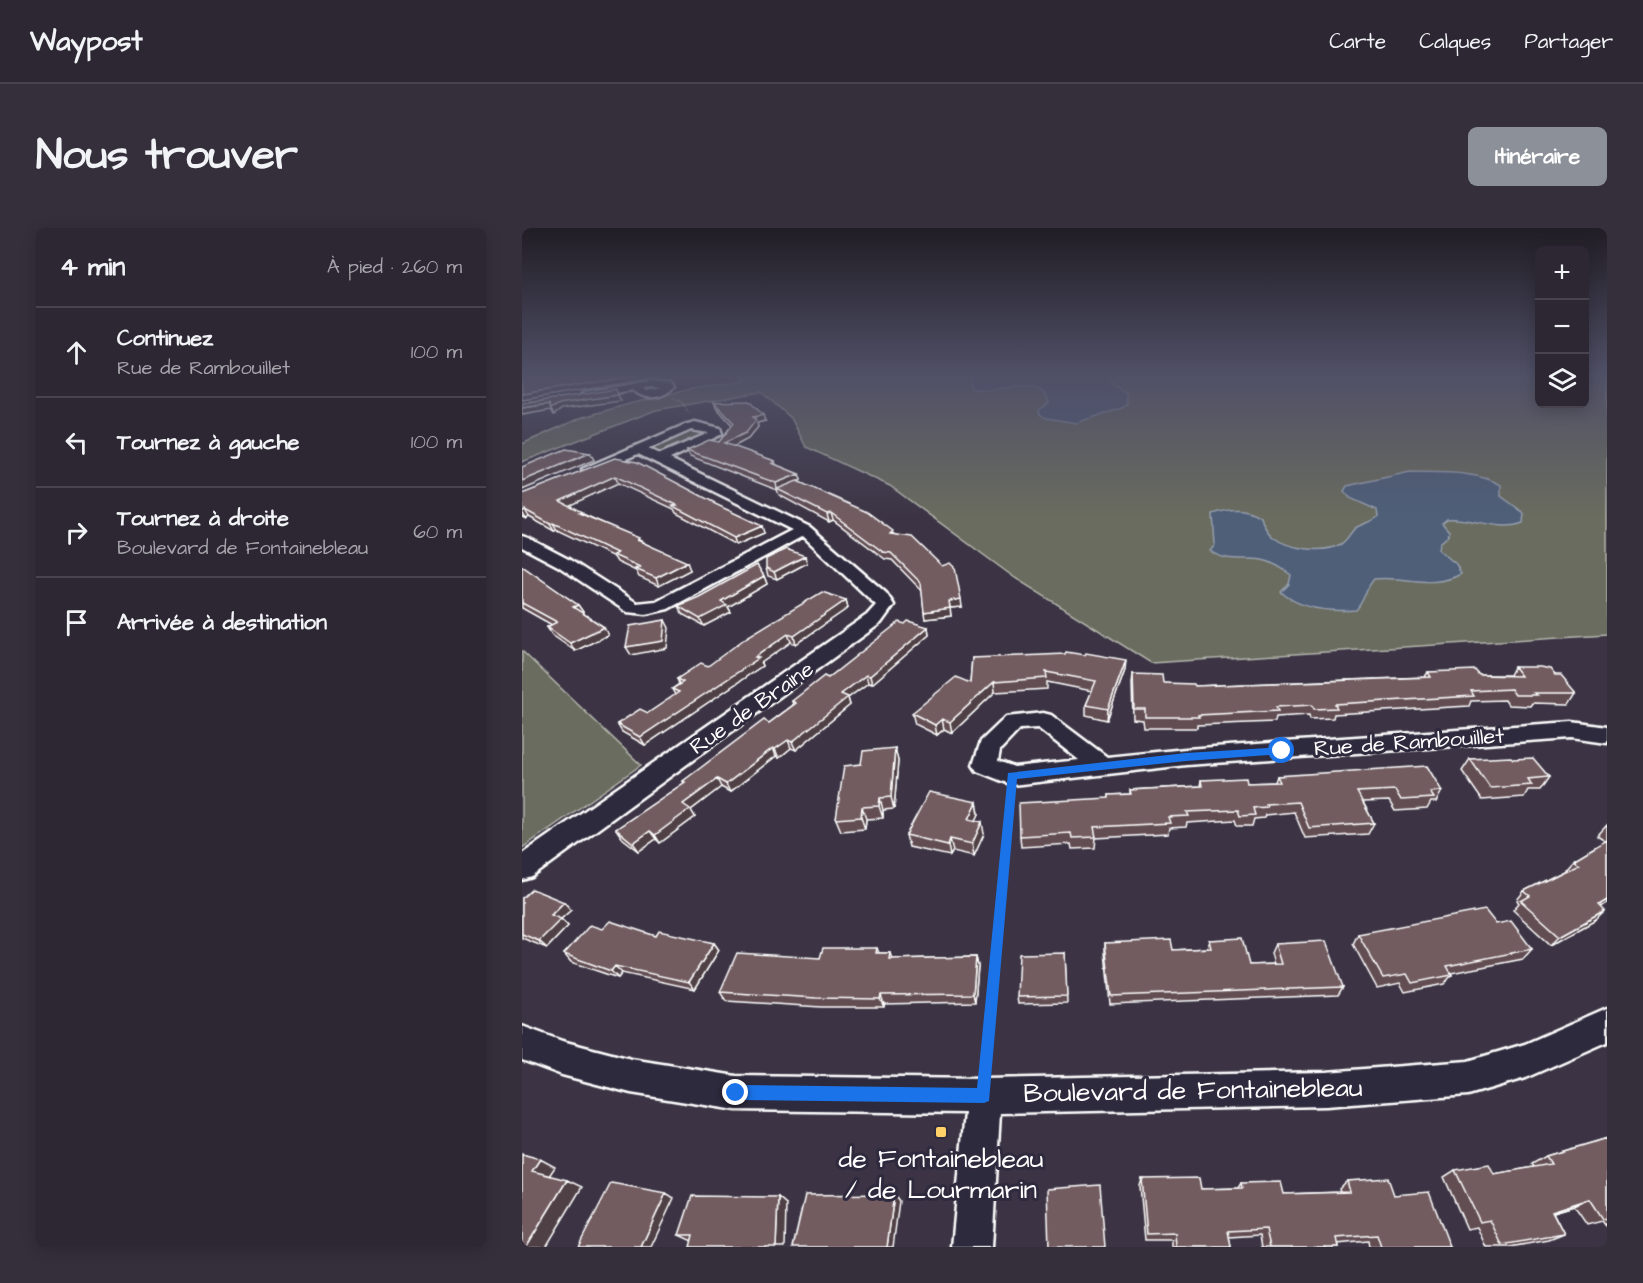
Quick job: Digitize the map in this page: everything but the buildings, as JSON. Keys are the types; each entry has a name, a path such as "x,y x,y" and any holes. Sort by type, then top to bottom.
{"street":[{"path":"572,476 695,426 716,431 716,434 660,459"},
{"name":"Rue de Braine","path":"522,869 881,613 885,602 805,531 638,449"},
{"path":"522,541 564,563 628,605 646,609 662,605 785,538 805,531"},
{"path":"1012,776 985,765 989,747 1014,722 1043,720 1102,766"},
{"name":"Rue de Rambouillet","path":"1012,776 1186,757 1572,729 1607,735"},
{"name":"Boulevard de Fontainebleau","path":"522,1043 562,1058 631,1076 736,1093 984,1095 1326,1089 1468,1078 1525,1060 1581,1038 1607,1024"},
{"path":"972,1247 984,1095"}],"path":[{"path":"984,1095 1012,776"}],"green space":[{"path":"570,423 624,423 522,462 522,444"},
{"path":"793,423 1607,423 1607,634 1151,663 1015,578 890,486 806,447"},
{"path":"688,427 716,431 660,459 638,449"},
{"path":"522,651 641,765 522,848"}],"water":[{"path":"1410,472 1457,473 1491,480 1501,485 1501,496 1524,513 1523,523 1505,526 1447,519 1442,523 1449,531 1448,536 1440,543 1439,550 1456,564 1461,574 1450,579 1429,582 1374,579 1356,610 1326,610 1298,603 1281,592 1289,584 1291,575 1277,566 1262,560 1223,557 1210,551 1215,545 1213,514 1232,510 1249,511 1261,517 1265,528 1271,535 1288,545 1306,549 1334,547 1341,544 1355,528 1378,517 1377,510 1350,498 1344,491 1347,486"}],"place":[{"name":"de Fontainebleau / de Lourmarin","path":"941,1132"}],"route":[{"path":"736,1093 984,1095 1012,776 1186,757 1282,751"}]}
